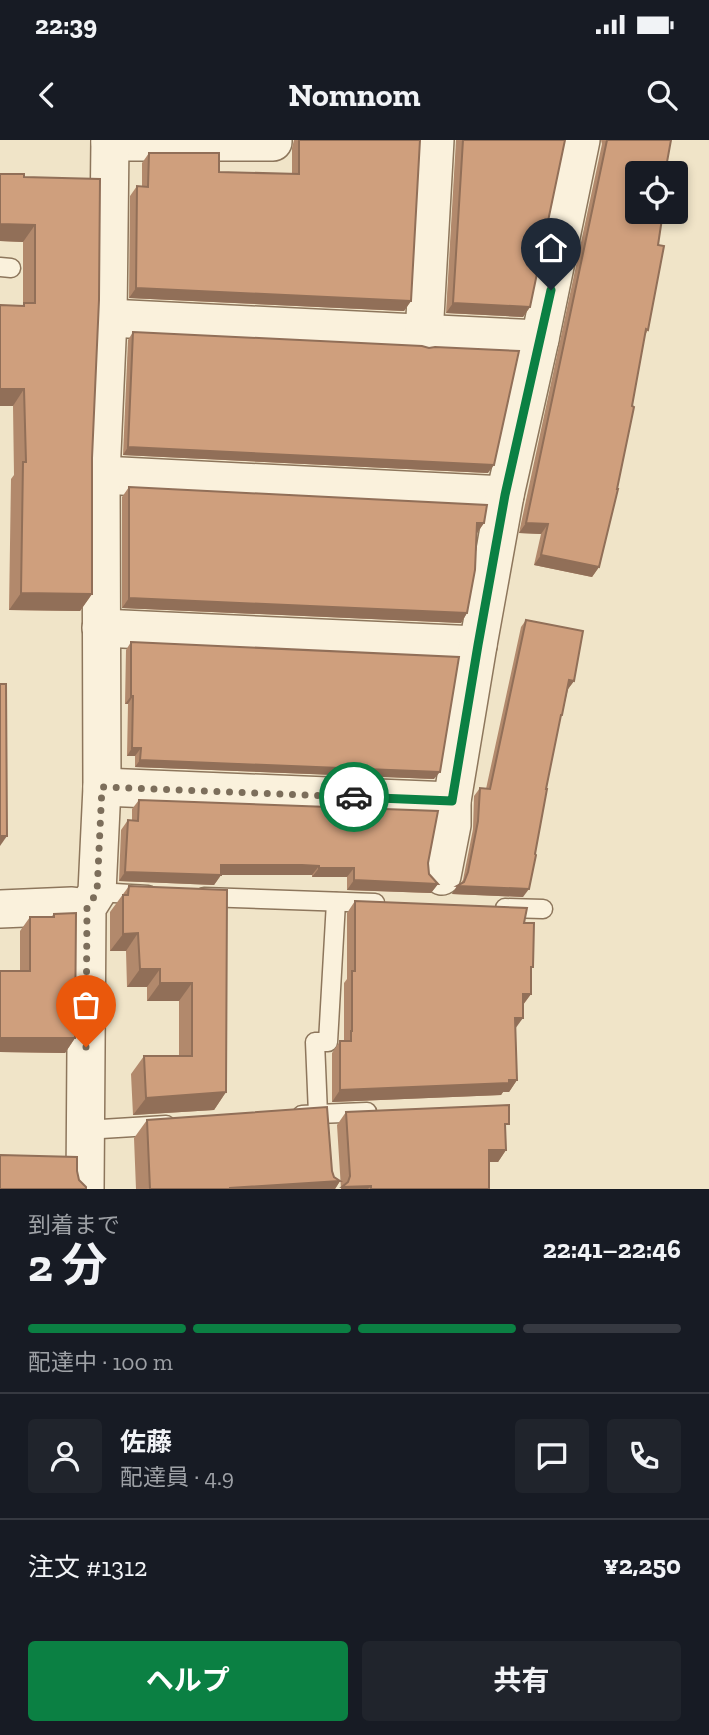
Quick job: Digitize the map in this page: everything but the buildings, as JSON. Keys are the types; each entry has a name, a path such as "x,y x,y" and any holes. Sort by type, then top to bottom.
{"street":[{"path":"82,1159 92,900 102,787 101,475 108,317 110,141 273,140"},
{"path":"424,335 435,140"},
{"path":"442,876 452,825 452,801 505,495 581,140"},
{"path":"108,317 540,340"},
{"path":"101,475 505,495"},
{"path":"101,628 478,645"},
{"path":"102,787 452,801"},
{"path":"0,909 72,906 92,900"}],"lane":[{"path":"92,900 163,895"},
{"path":"190,896 391,904"},
{"path":"323,1118 315,1042 328,1042 336,902"},
{"path":"488,907 543,909"},
{"path":"291,1116 323,1118 379,1112"},
{"path":"82,1159 181,1124"}],"way so far":[{"path":"86,1047 87,908 97,892 102,787 354,797"}],"route":[{"path":"354,797 452,801 505,495 551,290"}]}
